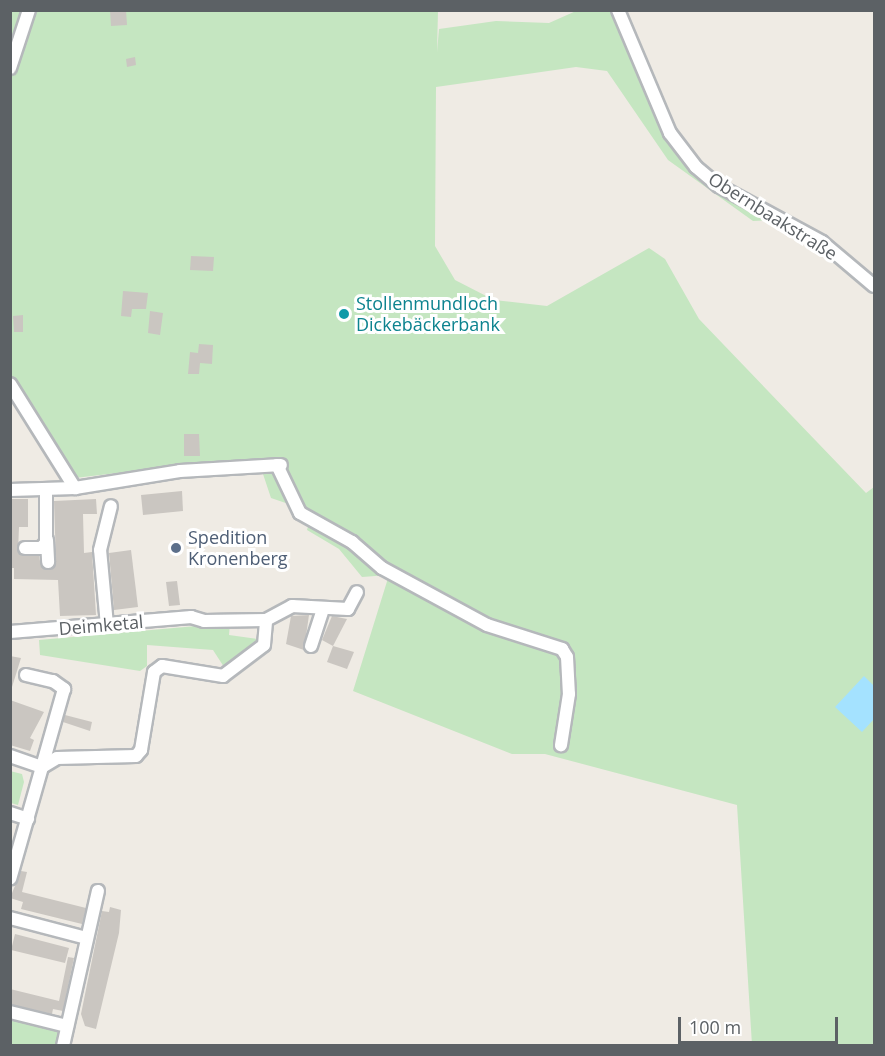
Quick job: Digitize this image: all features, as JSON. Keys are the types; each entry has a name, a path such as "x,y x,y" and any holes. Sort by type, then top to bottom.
{"street":[{"path":"10,68 29,10"},
{"name":"Obernbaakstraße","path":"618,10 670,133 696,167 729,192 822,242 874,286"},
{"path":"10,384 75,488"},
{"path":"10,490 75,488 180,471 279,465 300,513 352,542 382,568 487,625 562,649 567,657 569,694 561,745"},
{"path":"46,490 48,562"},
{"path":"107,625 100,550 111,506"},
{"path":"25,549 41,548 47,540"},
{"path":"10,756 42,766 57,758 136,756 141,750 153,672 162,666 222,676 264,645 266,620 292,606 348,609 357,592"},
{"path":"311,646 323,609"},
{"name":"Deimketal","path":"10,632 191,617 204,621 266,620"},
{"path":"10,879 63,689 53,681 26,675"},
{"path":"10,813 28,819"},
{"path":"63,1046 98,891"},
{"path":"10,918 86,938"},
{"path":"10,1012 68,1026"}],"green space":[{"path":"10,11 438,11 437,52 439,29 496,21 549,23 576,11 616,11 675,149 774,220 753,221 668,160 607,71 576,67 436,87 435,246 455,280 494,300 547,306 649,248 665,259 699,319 866,493 874,487 874,1045 752,1045 737,805 545,754 512,754 353,691 389,575 362,577 339,549 307,530 312,512 271,498 259,462 176,466 75,478 21,387 11,382"},
{"path":"230,623 229,635 257,639 258,647 228,667 224,667 213,650 147,645 147,666 140,671 40,655 39,640"},
{"path":"10,771 22,774 24,782 18,805 11,803"},
{"path":"10,1015 60,1028 56,1045 11,1045"}],"water":[{"path":"864,676 874,686 874,719 862,732 835,707"}],"building":[{"path":"110,10 126,10 127,25 111,26"},
{"path":"135,57 136,65 127,67 126,59"},
{"path":"191,256 214,257 213,271 190,270"},
{"path":"123,291 148,293 146,309 132,309 131,317 121,316"},
{"path":"150,311 163,313 160,335 148,333"},
{"path":"23,315 23,332 14,332 13,316"},
{"path":"199,344 213,345 212,364 200,363 199,374 188,374 190,352 198,353"},
{"path":"184,434 199,434 200,456 184,456"},
{"path":"182,491 183,511 143,515 141,495"},
{"path":"12,499 28,499 28,527 19,527 18,552 24,556 39,556 41,566 48,570 56,562 54,501 96,499 97,514 83,514 84,553 92,552 96,615 60,616 58,580 14,579 14,568 10,568"},
{"path":"131,550 138,607 114,610 109,553"},
{"path":"177,581 180,605 169,606 166,582"},
{"path":"309,615 304,650 286,644 291,616"},
{"path":"332,616 347,619 333,646 322,640"},
{"path":"333,646 354,652 347,669 327,662"},
{"path":"10,656 21,658 12,687 10,686"},
{"path":"10,700 44,712 30,738 34,740 30,751 10,745"},
{"path":"65,715 92,722 90,731 63,722"},
{"path":"21,871 27,872 22,892 86,908 82,924 21,909 23,902 10,898"},
{"path":"110,907 121,910 119,933 96,1029 85,1026 81,1014 102,911 109,912"},
{"path":"15,934 69,948 65,963 11,950"},
{"path":"68,957 74,958 63,1011 53,1009 52,1014 10,1004 10,989 59,1001"}],"place":[{"name":"Stollenmundloch Dickebäckerbank","path":"344,314"},
{"name":"Spedition Kronenberg","path":"176,548"}]}
